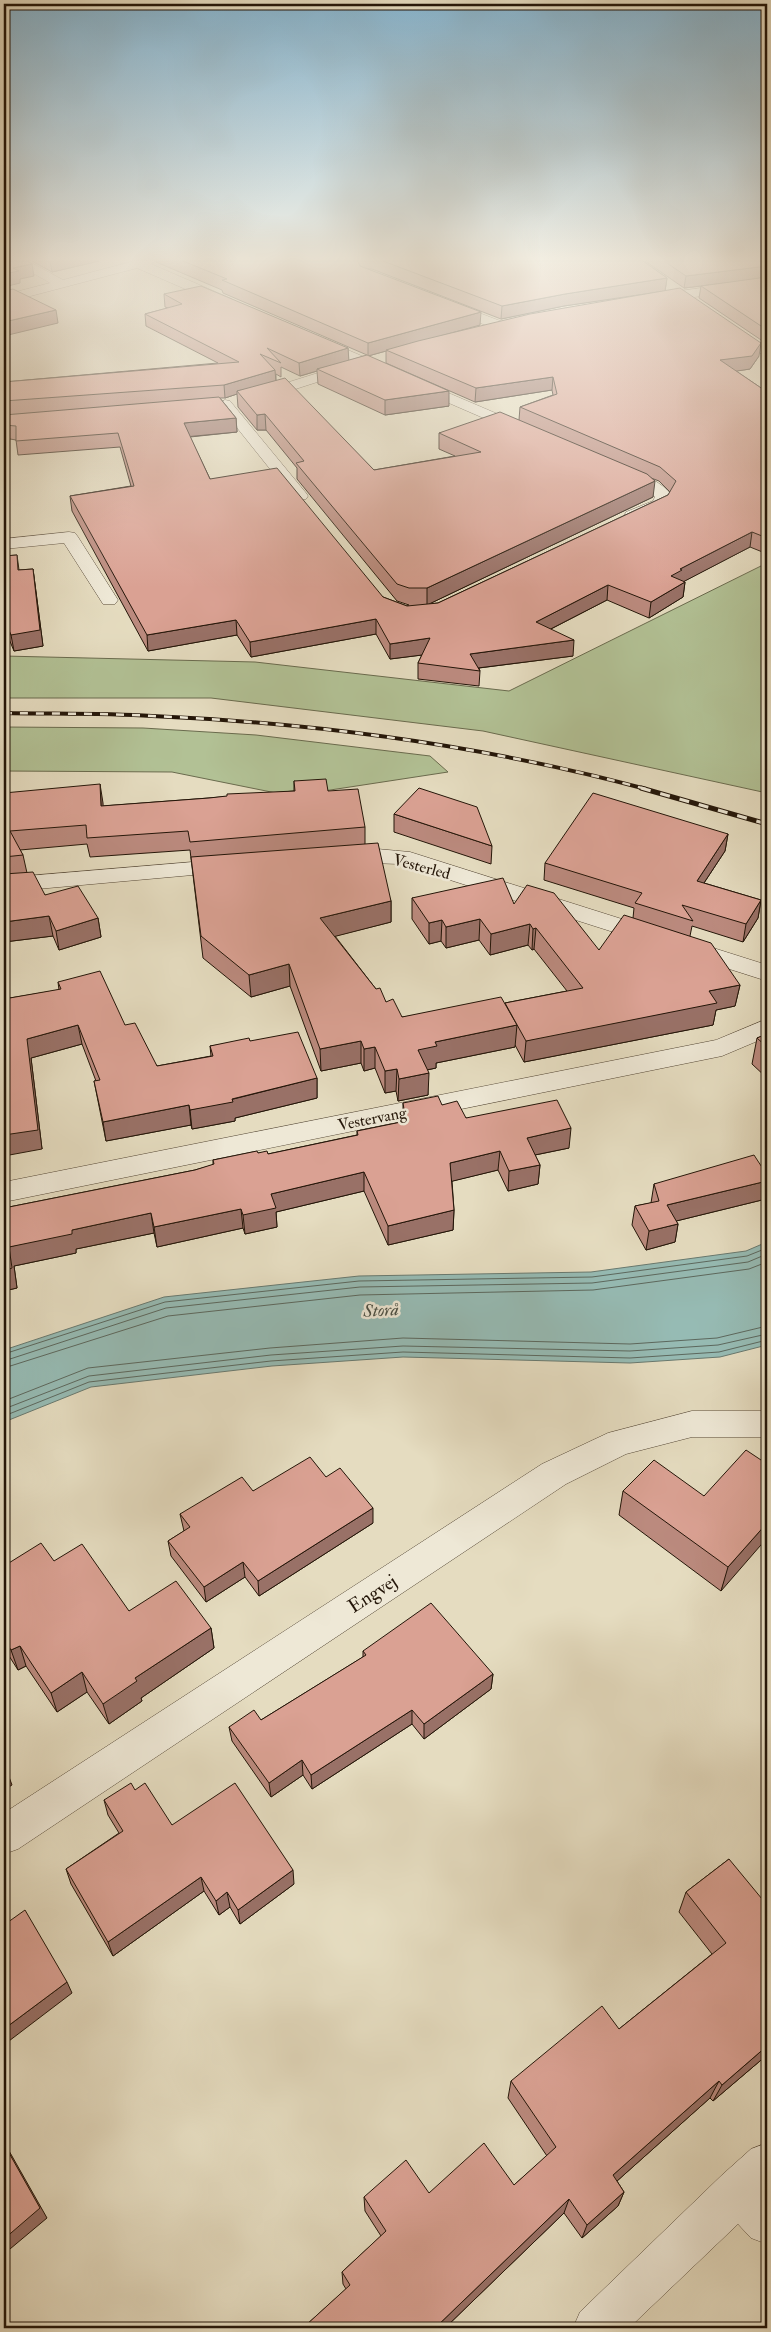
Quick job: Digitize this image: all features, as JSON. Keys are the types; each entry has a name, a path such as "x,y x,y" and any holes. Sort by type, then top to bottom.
{"street":[{"path":"309,507 220,405 255,397 341,370"},
{"path":"384,370 536,436"},
{"path":"607,467 652,486 664,496 659,504 615,525"},
{"path":"4,544 69,537 109,600"},
{"name":"Vesterled","path":"327,858 366,855 402,857 767,973"},
{"path":"4,885 248,865"},
{"name":"Vestervang","path":"4,1192 722,1047 767,1027"},
{"name":"Engvej","path":"4,1835 554,1474 619,1442 692,1424 767,1424"},
{"path":"596,2328 752,2178 767,2222"}],"green space":[{"path":"767,563 767,793 483,731 211,698 4,698 4,656 255,662 509,691"},
{"path":"4,727 143,728 256,735 430,756 448,772 291,796 172,772 4,771"}],"water":[{"name":"Storå","path":"767,1242 767,1345 720,1357 630,1363 403,1357 272,1366 91,1387 4,1422 4,1350 164,1297 359,1276 591,1272 746,1251"}],"building":[{"path":"147,370 275,370 224,385 4,401 4,382"},
{"path":"319,370 401,370 449,391 385,400"},
{"path":"433,370 734,370 767,392 767,538 752,532 680,569 682,570 671,576 685,582 651,602 608,585 536,622 574,640 470,654 480,671 418,663 430,638 390,644 376,619 250,642 236,620 147,635 70,496 134,486 118,433 16,441 16,426 4,425 4,415 219,397 236,418 184,423 210,479 277,468 383,597 407,606 438,603 668,495 676,481 660,467 520,407 557,394 553,377 476,388"},
{"path":"285,378 374,470 481,452 439,433 500,412 647,474 655,481 427,588 409,588 397,584 296,463 304,461 265,414 257,415 237,391"},
{"path":"17,555 18,570 33,569 40,630 11,635 4,618 4,556"},
{"path":"326,779 328,791 358,789 365,827 190,842 188,831 87,838 86,825 10,831 23,855 4,857 4,793 100,784 101,806 209,798 227,796 227,794 295,791 294,781"},
{"path":"419,788 477,807 492,846 394,814"},
{"path":"593,793 728,834 697,881 761,900 746,924 682,905 693,921 635,903 642,893 545,863"},
{"path":"378,843 391,901 320,918 376,989 380,988 386,1002 393,999 402,1017 501,997 517,1025 435,1042 437,1046 418,1050 429,1073 399,1079 397,1069 385,1071 375,1047 364,1049 361,1041 320,1049 289,964 249,975 201,936 191,857"},
{"path":"33,872 45,895 78,886 98,918 56,931 49,916 4,922 4,874"},
{"path":"503,878 514,904 527,885 554,893 599,950 624,915 711,943 740,985 709,991 717,1003 526,1041 505,1003 583,988 536,928 533,929 530,924 491,934 480,919 446,927 442,920 429,923 412,898"},
{"path":"100,971 125,1025 135,1023 157,1066 213,1056 210,1046 249,1038 250,1041 298,1032 317,1078 232,1099 233,1102 190,1110 189,1105 103,1122 94,1081 100,1080 78,1025 27,1039 38,1130 4,1135 4,999 61,989 58,982"},
{"path":"767,1034 767,1047 757,1038"},
{"path":"438,1096 442,1105 457,1101 466,1118 557,1100 571,1128 527,1138 540,1165 509,1171 500,1151 450,1163 454,1210 388,1226 364,1172 271,1194 276,1208 243,1215 241,1209 154,1227 151,1213 72,1230 72,1234 9,1247 12,1268 4,1271 4,1208 195,1170 214,1164 213,1160 257,1151 258,1153 267,1151 268,1154 358,1135 357,1131 406,1121 403,1103"},
{"path":"754,1155 767,1175 767,1181 667,1205 678,1224 649,1231 635,1206 659,1201 654,1184"},
{"path":"746,1450 767,1464 767,1523 728,1567 623,1491 654,1460 704,1496"},
{"path":"310,1457 326,1477 340,1468 373,1508 258,1581 243,1562 204,1587 168,1541 190,1527 180,1514 242,1477 253,1491"},
{"path":"41,1543 54,1561 82,1544 129,1611 176,1581 211,1628 135,1678 137,1681 103,1704 82,1672 51,1693 20,1646 11,1650 4,1639 4,1566"},
{"path":"431,1603 493,1674 424,1724 412,1710 311,1775 302,1760 269,1783 229,1727 254,1710 261,1720 366,1655 363,1651"},
{"path":"131,1783 135,1790 145,1783 172,1825 235,1783 293,1870 238,1910 227,1892 216,1901 201,1877 108,1942 66,1869 123,1831 104,1800"},
{"path":"729,1859 767,1905 767,2046 722,2085 719,2081 613,2175 624,2192 587,2225 569,2199 435,2328 307,2328 305,2326 350,2285 342,2272 386,2231 364,2197 406,2160 429,2193 484,2143 514,2185 556,2147 511,2081 602,2006 619,2029 726,1943 686,1892"},
{"path":"25,1910 67,1982 4,2029 4,1925"},
{"path":"4,2144 40,2208 4,2239"}],"railway":[{"path":"4,713 97,714 214,719 339,731 401,739 524,760 646,789"},
{"path":"641,788 767,824"}]}
